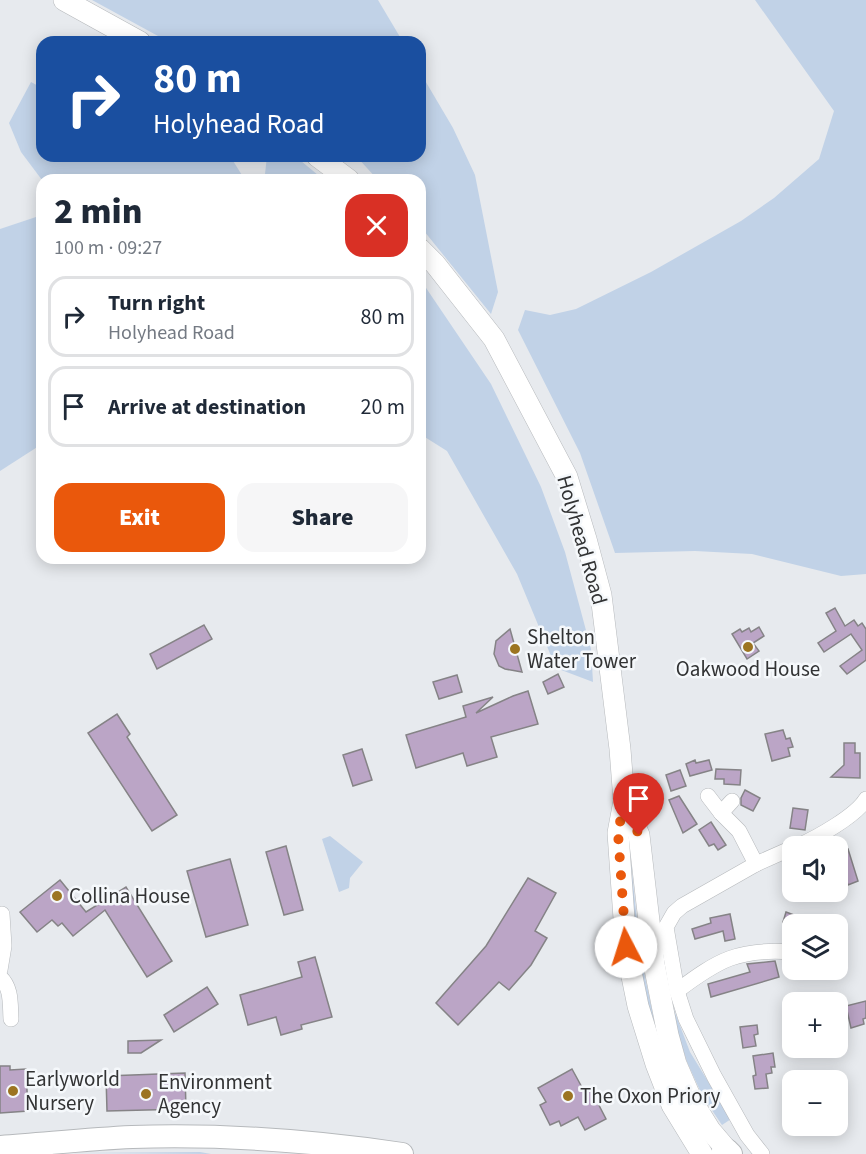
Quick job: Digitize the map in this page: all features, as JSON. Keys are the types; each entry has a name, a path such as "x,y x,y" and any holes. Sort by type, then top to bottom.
{"main road":[{"path":"64,0 129,36"},
{"path":"326,162 341,174"},
{"name":"Holyhead Road","path":"426,255 494,339 567,477 601,596 620,749 624,801 618,833 626,947 638,1006 664,1086 676,1112 702,1154"},
{"name":"Holyhead Road","path":"624,801 639,835 654,964 666,1029 676,1064 692,1101 727,1153"},
{"path":"0,1147 133,1137 231,1138 289,1148 402,1154"}],"street":[{"path":"708,796 739,831 756,864"},
{"path":"819,836 841,821 866,799"},
{"path":"721,813 732,801"},
{"path":"762,1154 747,1135 686,1019 677,991 666,927 674,913 682,906 756,864 782,852"},
{"path":"0,970 3,953 2,914"},
{"path":"677,991 715,964 757,950 782,951"},
{"path":"0,977 9,991 11,1019"},
{"path":"727,1153 747,1135"}],"shaded area":[{"path":"92,0 378,0 399,36 158,36"},
{"path":"755,0 866,0 866,574 841,576 752,554 695,551 615,553 580,453 518,330 525,310 550,315 576,309 651,272 741,221 774,198 819,159 834,111"},
{"path":"31,82 36,85 36,162 234,162 241,174 38,174 21,152 9,123"},
{"path":"426,82 453,128 475,175 498,292 491,314 426,233 426,174 372,174 362,162 426,162"},
{"path":"266,162 302,162 317,174 265,174"},
{"path":"36,217 36,448 0,471 0,229"},
{"path":"426,288 491,384 541,487 565,552 591,649 593,682 556,668 517,574 447,451 426,438"},
{"path":"628,835 641,958 663,1062 636,969"},
{"path":"330,836 363,862 350,878 349,888 339,892 322,839"},
{"path":"666,996 669,997 690,1052 731,1119 722,1125 703,1097 687,1062"},
{"path":"200,1152 211,1154 77,1153"}],"building":[{"path":"835,608 845,626 854,620 858,626 862,623 866,629 866,660 847,674 840,666 862,650 851,634 824,652 818,643 836,631 826,613"},
{"path":"204,625 212,639 157,669 150,654"},
{"name":"Oakwood House","path":"759,627 764,636 753,643 759,651 747,659 732,634 740,629 742,632 749,628 751,632"},
{"path":"510,629 522,672 499,666 494,654 496,641"},
{"path":"558,674 564,687 548,694 543,682"},
{"path":"457,675 462,692 439,699 433,682"},
{"path":"528,691 538,724 491,737 497,757 467,766 463,753 416,768 406,735 466,717 463,706 493,697 476,713"},
{"path":"117,714 130,734 127,737 177,815 152,831 88,733"},
{"path":"783,730 786,739 790,738 793,747 788,748 790,756 772,761 765,734"},
{"path":"844,743 855,743 855,753 860,753 860,778 831,777 844,765"},
{"path":"362,749 372,780 353,786 343,755"},
{"path":"695,760 696,763 709,760 712,770 690,776 686,764"},
{"path":"716,769 741,770 740,785 724,784 724,779 715,779"},
{"path":"680,770 686,786 671,791 666,775"},
{"path":"745,790 760,798 753,811 741,805 741,798"},
{"path":"679,796 697,824 683,833 669,800"},
{"path":"793,808 808,810 805,830 790,828"},
{"path":"711,822 726,845 718,850 714,844 709,846 699,830"},
{"path":"286,846 303,910 284,915 266,852"},
{"path":"848,849 858,881 848,885"},
{"path":"230,859 248,925 206,937 187,871"},
{"path":"528,878 556,893 535,931 547,938 531,965 509,990 499,982 458,1025 436,1003 486,946"},
{"path":"60,880 86,912 126,887 172,961 147,977 105,910 73,936 62,923 58,926 52,920 37,932 20,912"},
{"path":"730,914 735,939 725,941 723,931 695,939 692,929 711,923 710,918"},
{"path":"315,957 332,1017 301,1025 302,1029 281,1035 276,1017 248,1025 240,995 302,977 298,962"},
{"path":"775,961 779,977 711,997 708,984 750,972 747,964"},
{"path":"207,987 218,1004 174,1032 164,1015"},
{"path":"866,1001 864,1024 851,1028 848,1006"},
{"path":"757,1025 758,1034 754,1035 756,1046 743,1048 740,1027"},
{"path":"161,1040 141,1053 128,1053 128,1041"},
{"path":"773,1053 775,1067 771,1067 772,1073 766,1074 768,1088 755,1089 753,1076 756,1075 753,1056"},
{"name":"Earlyworld Nursery","path":"0,1066 10,1066 10,1070 26,1069 28,1111 0,1113"},
{"name":"The Oxon Priory","path":"572,1069 584,1091 590,1088 606,1119 585,1130 578,1117 561,1126 559,1121 550,1125 540,1105 546,1102 538,1088"},
{"name":"Environment Agency","path":"185,1073 186,1109 107,1111 106,1076"}],"place":[{"name":"Oakwood House","path":"748,647"},
{"name":"Shelton Water Tower","path":"515,649"},
{"name":"Collina House","path":"57,896"},
{"name":"Earlyworld Nursery","path":"13,1091"},
{"name":"Environment Agency","path":"146,1094"},
{"name":"The Oxon Priory","path":"568,1096"}],"route":[{"path":"626,947 618,833 624,801 639,835"}]}
